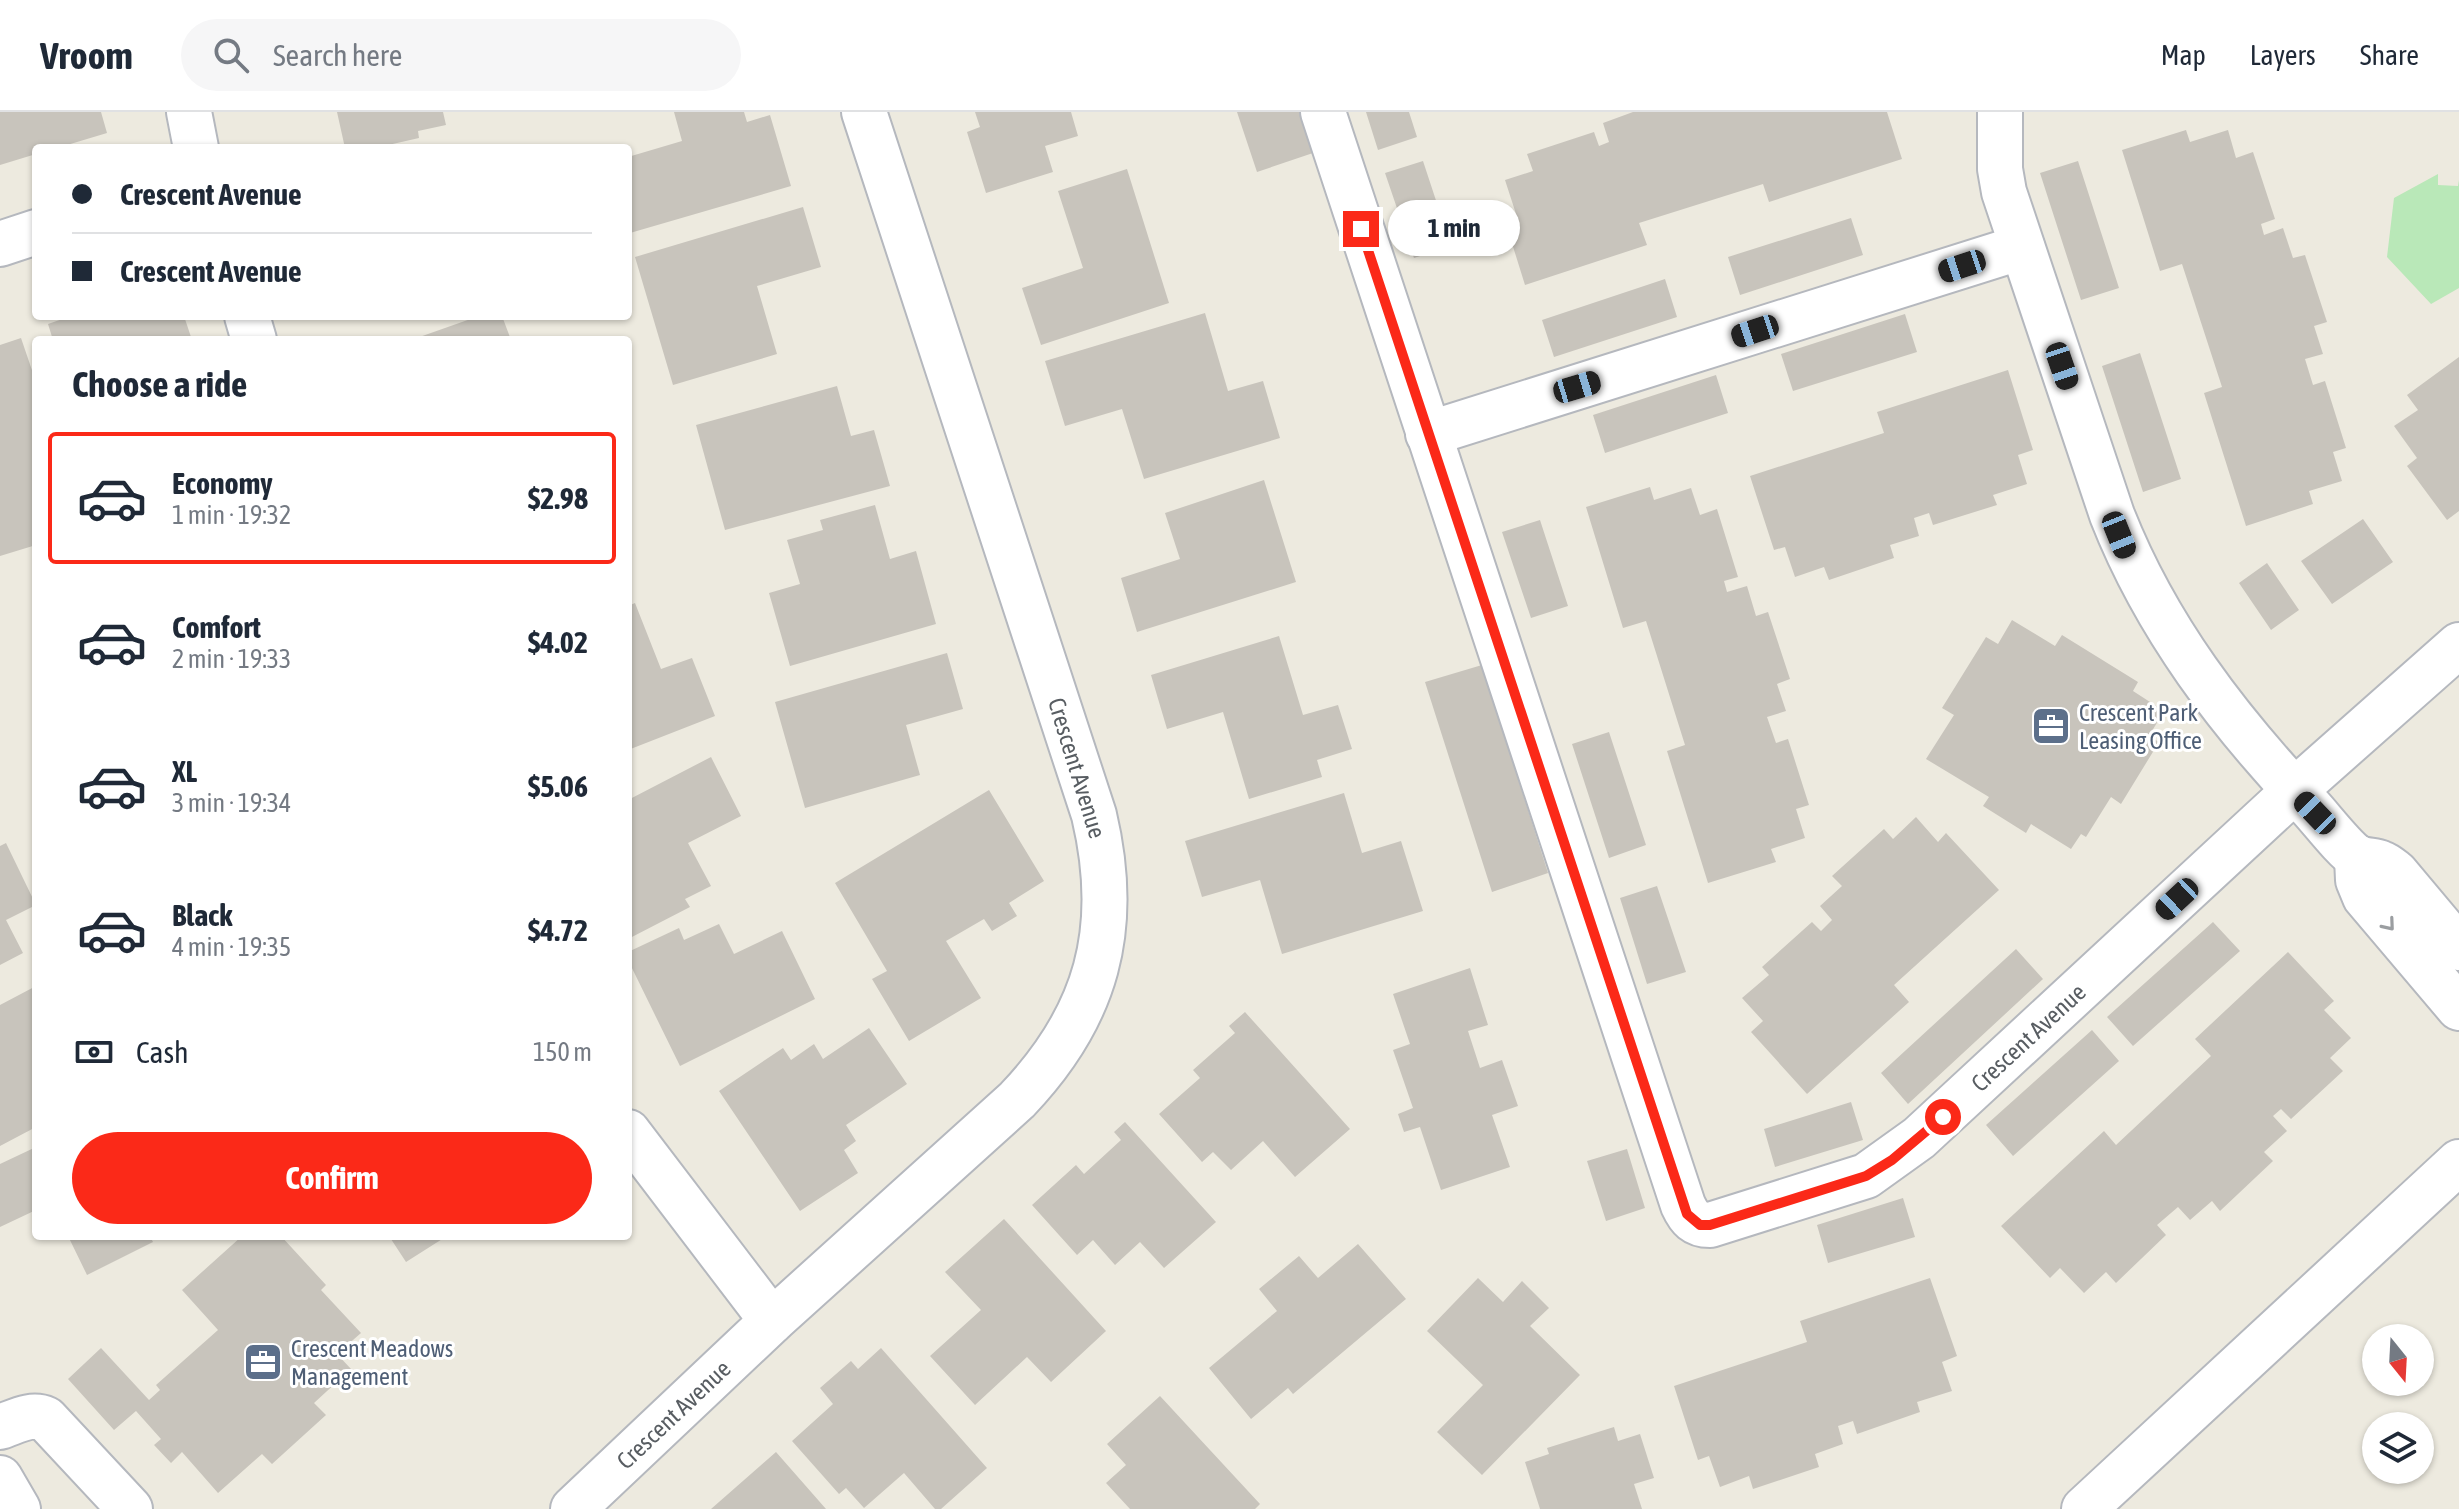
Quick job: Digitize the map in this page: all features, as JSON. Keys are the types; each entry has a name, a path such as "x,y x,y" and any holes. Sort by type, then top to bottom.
{"street":[{"path":"189,112 195,144"},
{"name":"Crescent Avenue","path":"573,1509 772,1321 1017,1100 1041,1074 1064,1042 1082,1006 1105,925 1106,883 1094,815 864,112"},
{"name":"Crescent Avenue","path":"1323,112 1683,1205 1693,1221 1700,1225 1710,1225 1866,1176 1892,1160 1931,1128 2294,791 2459,645"},
{"path":"2000,112 2000,169 2022,247 2127,554 2149,597 2222,707 2294,791 2357,857 2383,863 2396,873 2459,948"},
{"path":"0,244 32,233"},
{"path":"1428,434 2022,247"},
{"path":"2357,857 2358,880 2365,897 2459,1008"},
{"path":"632,1137 772,1321"},
{"path":"2084,1509 2459,1162"},
{"path":"0,1427 30,1417 46,1419 130,1509"},
{"path":"0,1478 18,1509"}],"green space":[{"path":"2438,174 2438,185 2458,186 2459,180 2459,288 2431,304 2387,257 2394,198"}],"building":[{"path":"0,112 101,112 107,133 70,144 32,144 32,155 0,165"},
{"path":"337,112 443,112 446,125 418,131 419,138 393,144 344,144"},
{"path":"674,112 744,112 747,122 770,115 791,186 632,232 632,156 682,141"},
{"path":"975,112 1071,112 1078,136 1045,146 1053,172 986,193 967,132 980,127"},
{"path":"1237,112 1300,112 1313,153 1257,172"},
{"path":"1366,112 1409,112 1417,137 1378,150"},
{"path":"1633,112 1887,112 1902,159 1769,202 1763,184 1639,223 1647,245 1525,285 1505,221 1517,217 1505,180 1533,171 1527,154 1594,132 1599,146 1609,142 1603,123"},
{"path":"2186,130 2190,142 2228,130 2236,158 2253,152 2275,219 2261,224 2264,235 2283,228 2293,258 2305,255 2327,322 2314,326 2323,354 2305,359 2313,385 2325,381 2346,448 2333,452 2342,481 2309,491 2313,504 2246,526 2204,393 2222,387 2182,264 2160,271 2122,150"},
{"path":"1423,161 1451,246 1414,258 1385,173"},
{"path":"2078,161 2119,288 2081,300 2040,173"},
{"path":"1127,169 1169,303 1041,345 1022,288 1083,268 1058,191"},
{"path":"803,207 821,267 757,286 777,354 673,385 635,257"},
{"path":"1851,218 1863,255 1740,295 1728,257"},
{"path":"1665,279 1677,317 1554,357 1542,320"},
{"path":"1205,313 1228,391 1263,381 1280,438 1144,479 1122,409 1065,426 1045,361"},
{"path":"1905,314 1917,352 1793,391 1781,354"},
{"path":"60,320 185,320 191,336 52,336 48,324"},
{"path":"468,320 504,320 510,336 422,336"},
{"path":"21,338 32,370 32,546 0,556 0,345"},
{"path":"2140,353 2181,479 2143,492 2102,366"},
{"path":"2459,357 2459,511 2447,520 2407,466 2417,458 2394,426 2418,410 2407,395"},
{"path":"2008,370 2033,450 2018,455 2027,484 1993,495 1997,505 1933,525 1929,513 1914,518 1919,536 1890,545 1894,558 1829,580 1824,567 1795,577 1785,547 1774,550 1750,476 1884,433 1877,412"},
{"path":"1716,375 1728,413 1605,453 1593,415"},
{"path":"837,386 851,436 874,430 890,486 725,530 696,425"},
{"path":"1264,480 1296,582 1137,632 1121,578 1180,559 1165,513"},
{"path":"1650,487 1654,500 1691,488 1700,515 1717,509 1738,577 1724,581 1727,592 1747,586 1756,616 1768,612 1790,679 1777,684 1786,711 1767,717 1776,743 1788,739 1809,805 1796,809 1805,838 1771,849 1776,862 1708,883 1667,751 1685,745 1646,621 1623,628 1586,507"},
{"path":"875,505 890,559 916,551 936,624 790,666 769,593 800,584 787,540 823,530 820,520"},
{"path":"2363,519 2393,562 2332,604 2301,561"},
{"path":"1540,520 1568,606 1531,618 1502,532"},
{"path":"2267,563 2299,610 2271,630 2239,583"},
{"path":"635,603 661,669 692,658 715,716 632,748 632,604"},
{"name":"Crescent Park Leasing Office","path":"2012,620 2055,646 2062,635 2138,682 2133,691 2164,711 2149,736 2159,742 2121,804 2111,797 2086,837 2081,834 2071,849 2031,824 2026,833 1983,806 1989,797 1926,759 1954,715 1942,708 1986,637 1998,644"},
{"path":"1279,636 1303,715 1338,705 1352,749 1317,760 1322,777 1249,799 1223,712 1167,729 1151,675"},
{"path":"947,653 963,709 906,725 920,775 805,808 775,702"},
{"path":"1482,665 1548,873 1492,892 1425,682"},
{"path":"1609,732 1646,845 1609,858 1572,744"},
{"path":"711,757 741,816 688,843 711,886 685,899 690,907 632,937 632,798"},
{"path":"989,790 1044,881 1009,903 1017,916 992,931 984,919 946,941 981,998 909,1041 872,979 887,971 835,883"},
{"path":"1344,793 1362,853 1401,841 1423,911 1282,954 1260,880 1202,897 1185,841"},
{"path":"1916,817 1938,842 1946,833 1999,890 1894,985 1909,1002 1807,1094 1751,1032 1763,1021 1742,998 1769,975 1762,967 1812,922 1821,931 1832,920 1820,906 1842,886 1832,876 1884,829 1893,839"},
{"path":"6,843 32,897 32,907 6,920 23,953 0,965 0,846"},
{"path":"1657,886 1686,972 1647,984 1620,898"},
{"path":"2213,922 2240,951 2133,1046 2107,1017"},
{"path":"719,924 734,954 782,931 815,999 680,1066 632,968 632,950 679,928 684,940"},
{"path":"2016,949 2043,979 1908,1104 1881,1073"},
{"path":"2288,952 2334,1001 2324,1010 2351,1038 2330,1058 2343,1071 2291,1119 2281,1109 2273,1116 2287,1131 2264,1152 2273,1161 2220,1211 2212,1201 2190,1220 2178,1207 2157,1225 2166,1235 2116,1283 2106,1272 2084,1293 2060,1268 2050,1278 2001,1226 2104,1131 2116,1145 2211,1056 2195,1039"},
{"path":"1470,968 1488,1025 1468,1031 1480,1068 1502,1060 1518,1106 1492,1115 1510,1167 1441,1190 1420,1127 1404,1132 1398,1114 1413,1108 1393,1050 1410,1044 1393,994"},
{"path":"32,988 32,1129 0,1146 0,1005"},
{"path":"1245,1012 1350,1129 1295,1177 1263,1141 1231,1170 1213,1152 1202,1162 1159,1114 1200,1078 1193,1070 1235,1033 1229,1026"},
{"path":"869,1028 907,1084 846,1125 856,1141 844,1150 858,1173 800,1211 719,1091 783,1048 791,1060 814,1044 823,1059"},
{"path":"2092,1030 2119,1061 2013,1156 1986,1125"},
{"path":"1851,1102 1863,1140 1775,1167 1764,1129"},
{"path":"1125,1122 1216,1222 1164,1268 1140,1242 1115,1265 1093,1240 1077,1255 1032,1205 1076,1165 1084,1174 1121,1140 1114,1132"},
{"path":"32,1149 32,1212 0,1227 0,1164"},
{"path":"1627,1149 1645,1208 1606,1221 1587,1161"},
{"path":"1903,1198 1915,1237 1828,1263 1817,1225"},
{"path":"1004,1219 1106,1331 1051,1382 1027,1357 975,1405 930,1356 981,1310 945,1272"},
{"path":"70,1240 152,1240 153,1242 87,1275"},
{"name":"Crescent Meadows Management","path":"238,1240 285,1240 326,1285 321,1290 361,1333 337,1354 351,1369 314,1403 326,1415 272,1464 262,1454 218,1493 182,1452 171,1463 154,1445 161,1439 136,1411 114,1430 68,1379 101,1348 149,1400 160,1390 156,1385 218,1330 182,1290"},
{"path":"392,1240 441,1240 406,1262"},
{"path":"1358,1244 1406,1299 1293,1394 1288,1388 1251,1419 1209,1368 1277,1311 1259,1289 1299,1256 1318,1278"},
{"path":"1478,1278 1503,1302 1522,1281 1549,1308 1530,1326 1580,1375 1482,1475 1437,1432 1483,1385 1427,1331"},
{"path":"1930,1278 1957,1356 1942,1362 1952,1391 1917,1402 1920,1412 1857,1434 1853,1421 1838,1426 1843,1444 1815,1454 1819,1467 1753,1489 1749,1476 1720,1487 1709,1456 1698,1460 1674,1386 1807,1342 1800,1321"},
{"path":"881,1348 987,1468 941,1509 935,1509 904,1473 864,1508 846,1488 839,1494 792,1441 833,1404 820,1388 851,1361 858,1369"},
{"path":"1160,1396 1260,1504 1255,1509 1130,1509 1106,1483 1126,1465 1107,1444"},
{"path":"1614,1427 1618,1441 1640,1434 1654,1478 1634,1484 1642,1509 1540,1509 1525,1462 1549,1454 1547,1448"},
{"path":"776,1452 826,1509 711,1509"}],"place":[{"name":"Crescent Park Leasing Office","path":"2051,726"},
{"name":"Crescent Meadows Management","path":"263,1362"}],"route":[{"path":"1361,229 1687,1214 1700,1225 1710,1225 1866,1176 1892,1160 1943,1117"}]}
